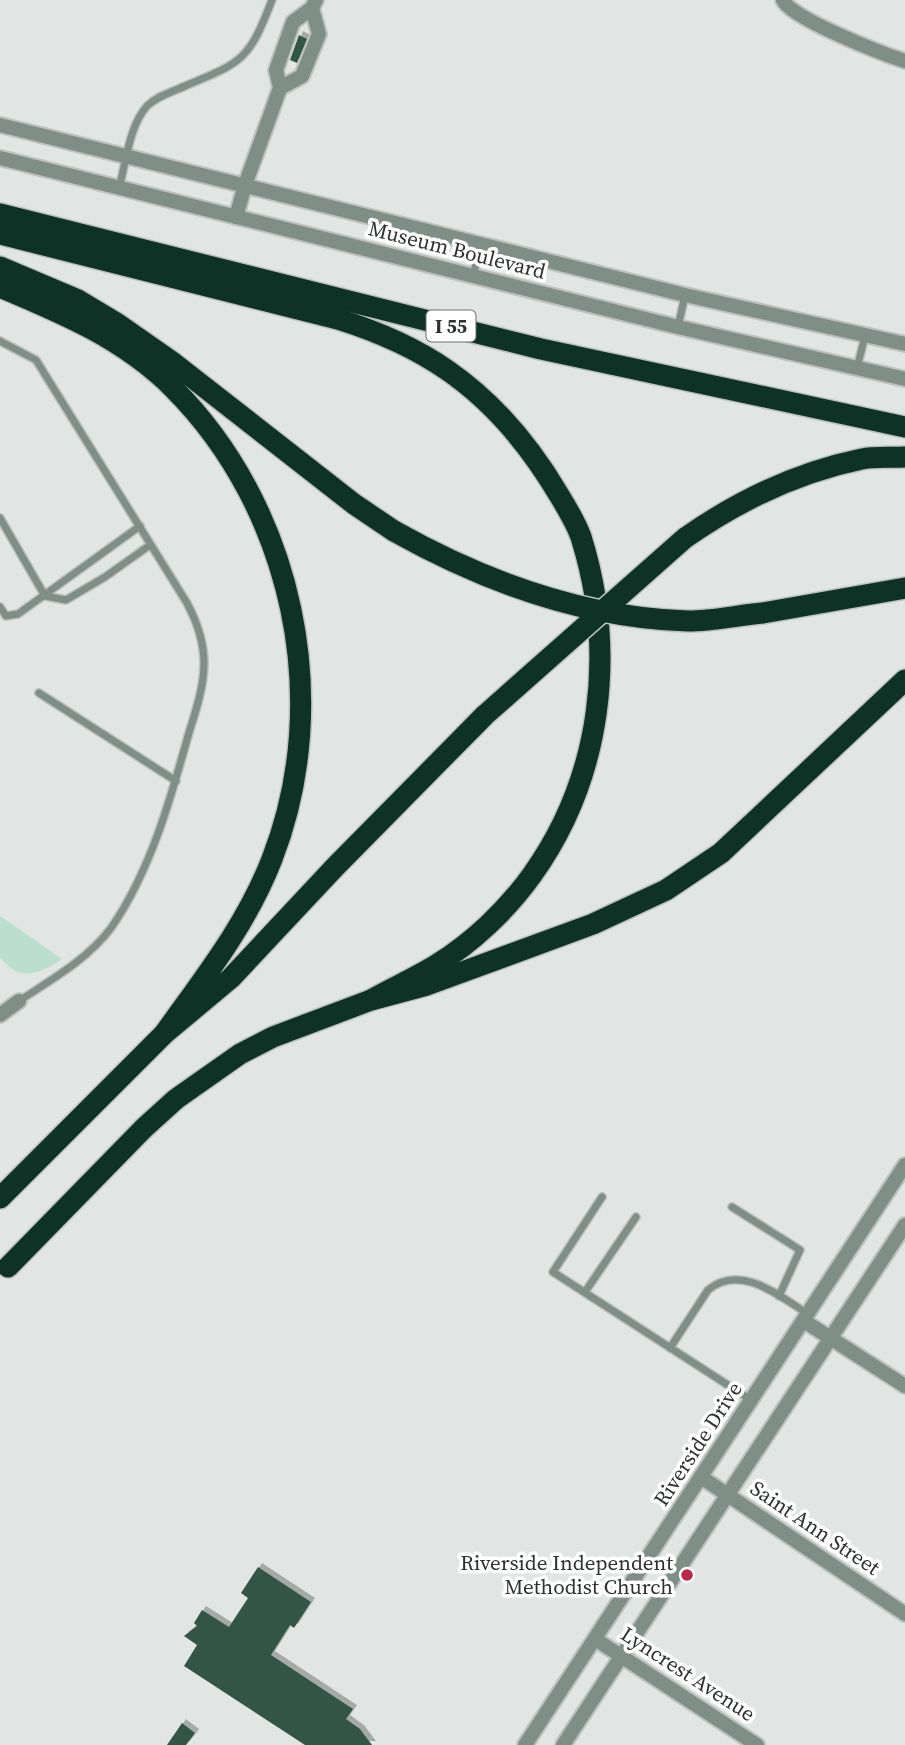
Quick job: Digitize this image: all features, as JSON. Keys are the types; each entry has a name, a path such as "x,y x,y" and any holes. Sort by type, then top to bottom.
{"highway":[{"name":"I 55","path":"0,215 541,349 905,427"},
{"path":"0,234 338,318 376,332 408,348 447,370 486,401 515,430 541,464 580,535 591,576 600,631 600,683 594,734 586,766 571,806 553,843 531,877 499,914 472,939 436,965 371,1000"},
{"path":"0,267 78,300 118,324 171,361 354,504 438,556 486,577 585,608 691,621 763,613 905,588"},
{"path":"0,287 83,323 117,343 172,387 205,424 232,461 254,502 270,537 292,612 300,698 294,778 285,821 250,910 164,1034"},
{"path":"0,1198 164,1034 231,978 335,867 485,715 685,538 715,517 766,491 812,472 864,458 905,457"},
{"path":"8,1267 144,1128 176,1099 240,1054 272,1037 371,1000 427,985 593,924 666,890 721,853 905,680"}],"street":[{"path":"783,0 785,6 807,20 905,61"},
{"path":"236,217 281,88 276,70 293,22 314,4"},
{"path":"281,88 302,76 319,34 314,4"},
{"name":"Museum Boulevard","path":"0,125 685,295 905,344"},
{"name":"Museum Boulevard","path":"0,158 678,327 905,379"},
{"path":"0,1015 19,1001"},
{"name":"Riverside Drive","path":"525,1745 905,1165"},
{"path":"563,1745 905,1225"},
{"path":"806,1318 905,1387"},
{"name":"Saint Ann Street","path":"701,1477 905,1614"},
{"name":"Lyncrest Avenue","path":"595,1639 757,1745"}],"lane":[{"path":"120,188 127,156 145,108 164,95 226,69 239,60 250,49 259,33 272,0"},
{"path":"472,276 481,244"},
{"path":"678,327 685,295"},
{"path":"857,369 865,336"},
{"path":"0,341 36,360 199,625 204,664 200,694 176,781 158,834 131,895 109,930 86,953 19,1001"},
{"path":"0,518 45,596 66,600 105,577 150,545"},
{"path":"0,607 6,616 18,614 140,526"},
{"path":"38,693 176,781"},
{"path":"602,1198 554,1272 752,1400"},
{"path":"732,1207 800,1250 779,1296"},
{"path":"585,1293 636,1217"},
{"path":"670,1348 708,1290 716,1283 729,1280 747,1280 759,1284 806,1318"}],"green space":[{"path":"0,916 62,959 46,969 30,973 22,973 7,965 0,957"}],"building":[{"path":"299,35 307,39 297,63 290,60"},
{"path":"258,1567 311,1602 294,1628 290,1625 271,1655 353,1709 346,1719 360,1729 372,1745 305,1745 184,1666 197,1645 184,1636 197,1626 194,1623 202,1610 229,1627 248,1598 241,1593"},
{"path":"182,1723 195,1733 186,1745 167,1745"}],"place":[{"name":"Riverside Independent Methodist Church","path":"687,1575"}]}
